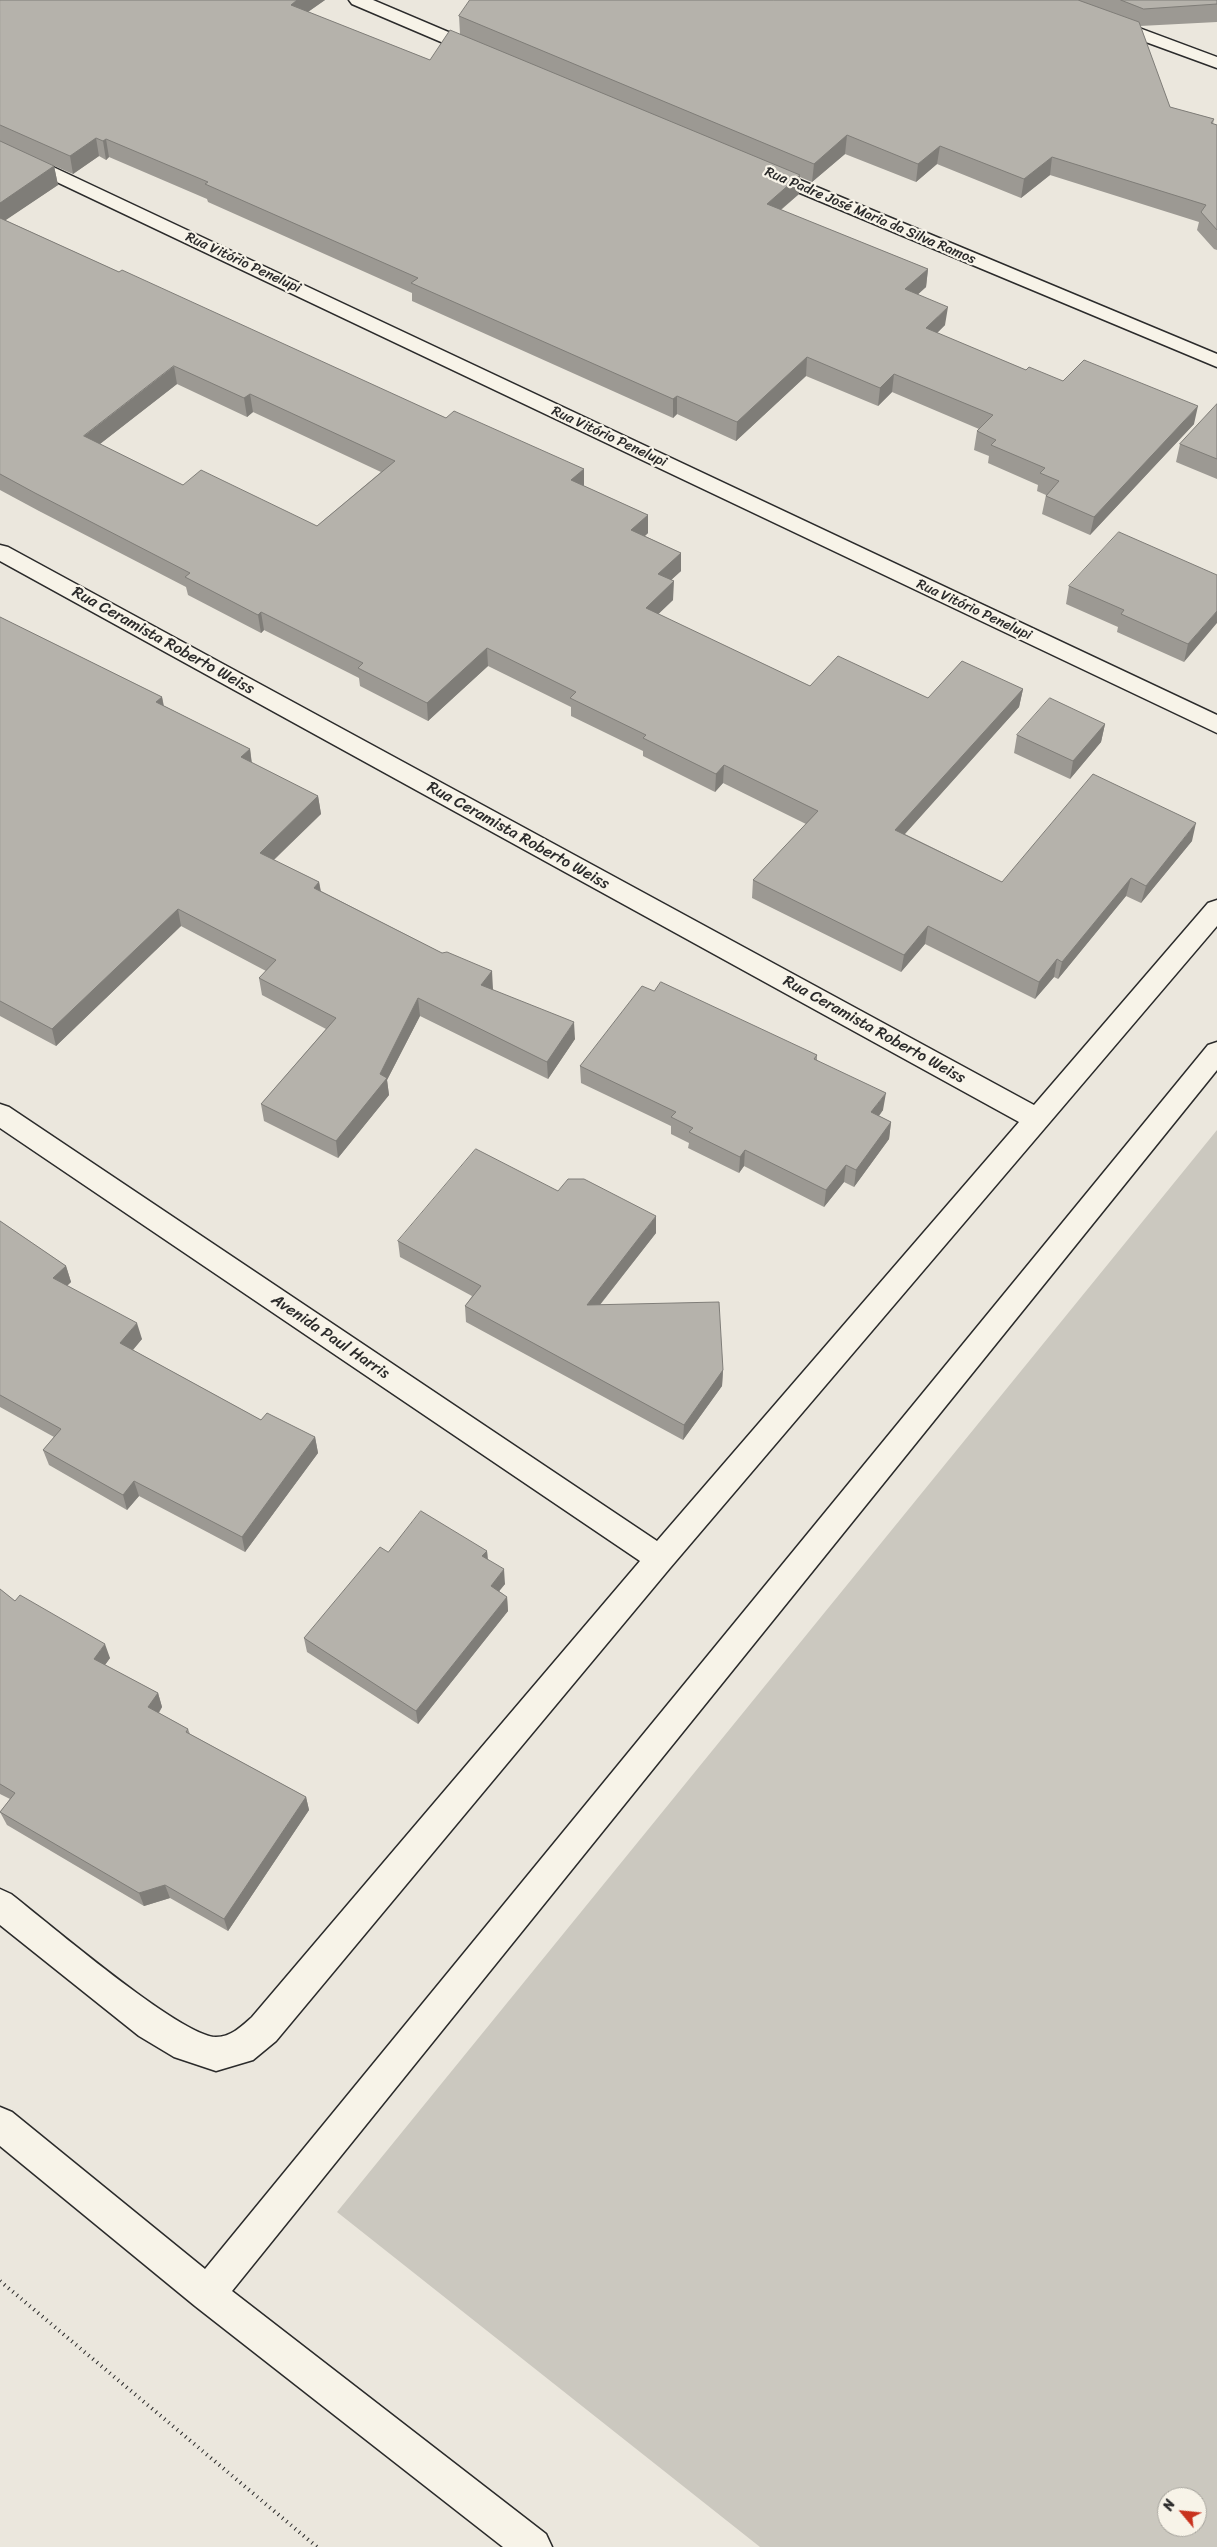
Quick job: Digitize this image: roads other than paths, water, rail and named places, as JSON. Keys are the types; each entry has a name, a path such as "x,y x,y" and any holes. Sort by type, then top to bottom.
{"street":[{"path":"358,0 495,58"},
{"path":"1048,0 1217,63"},
{"name":"Rua Vitório Penelupi","path":"0,148 1217,725"},
{"name":"Rua Padre José Maria da Silva Ramos","path":"751,165 1217,361"},
{"name":"Rua Ceramista Roberto Weiss","path":"0,552 1037,1119"},
{"path":"0,1905 151,2024 186,2045 216,2054 241,2048 264,2029 660,1559 1217,910"},
{"path":"206,2294 1217,1052"},
{"name":"Avenida Paul Harris","path":"0,1114 660,1559"},
{"path":"0,2124 206,2294 533,2547"}]}
